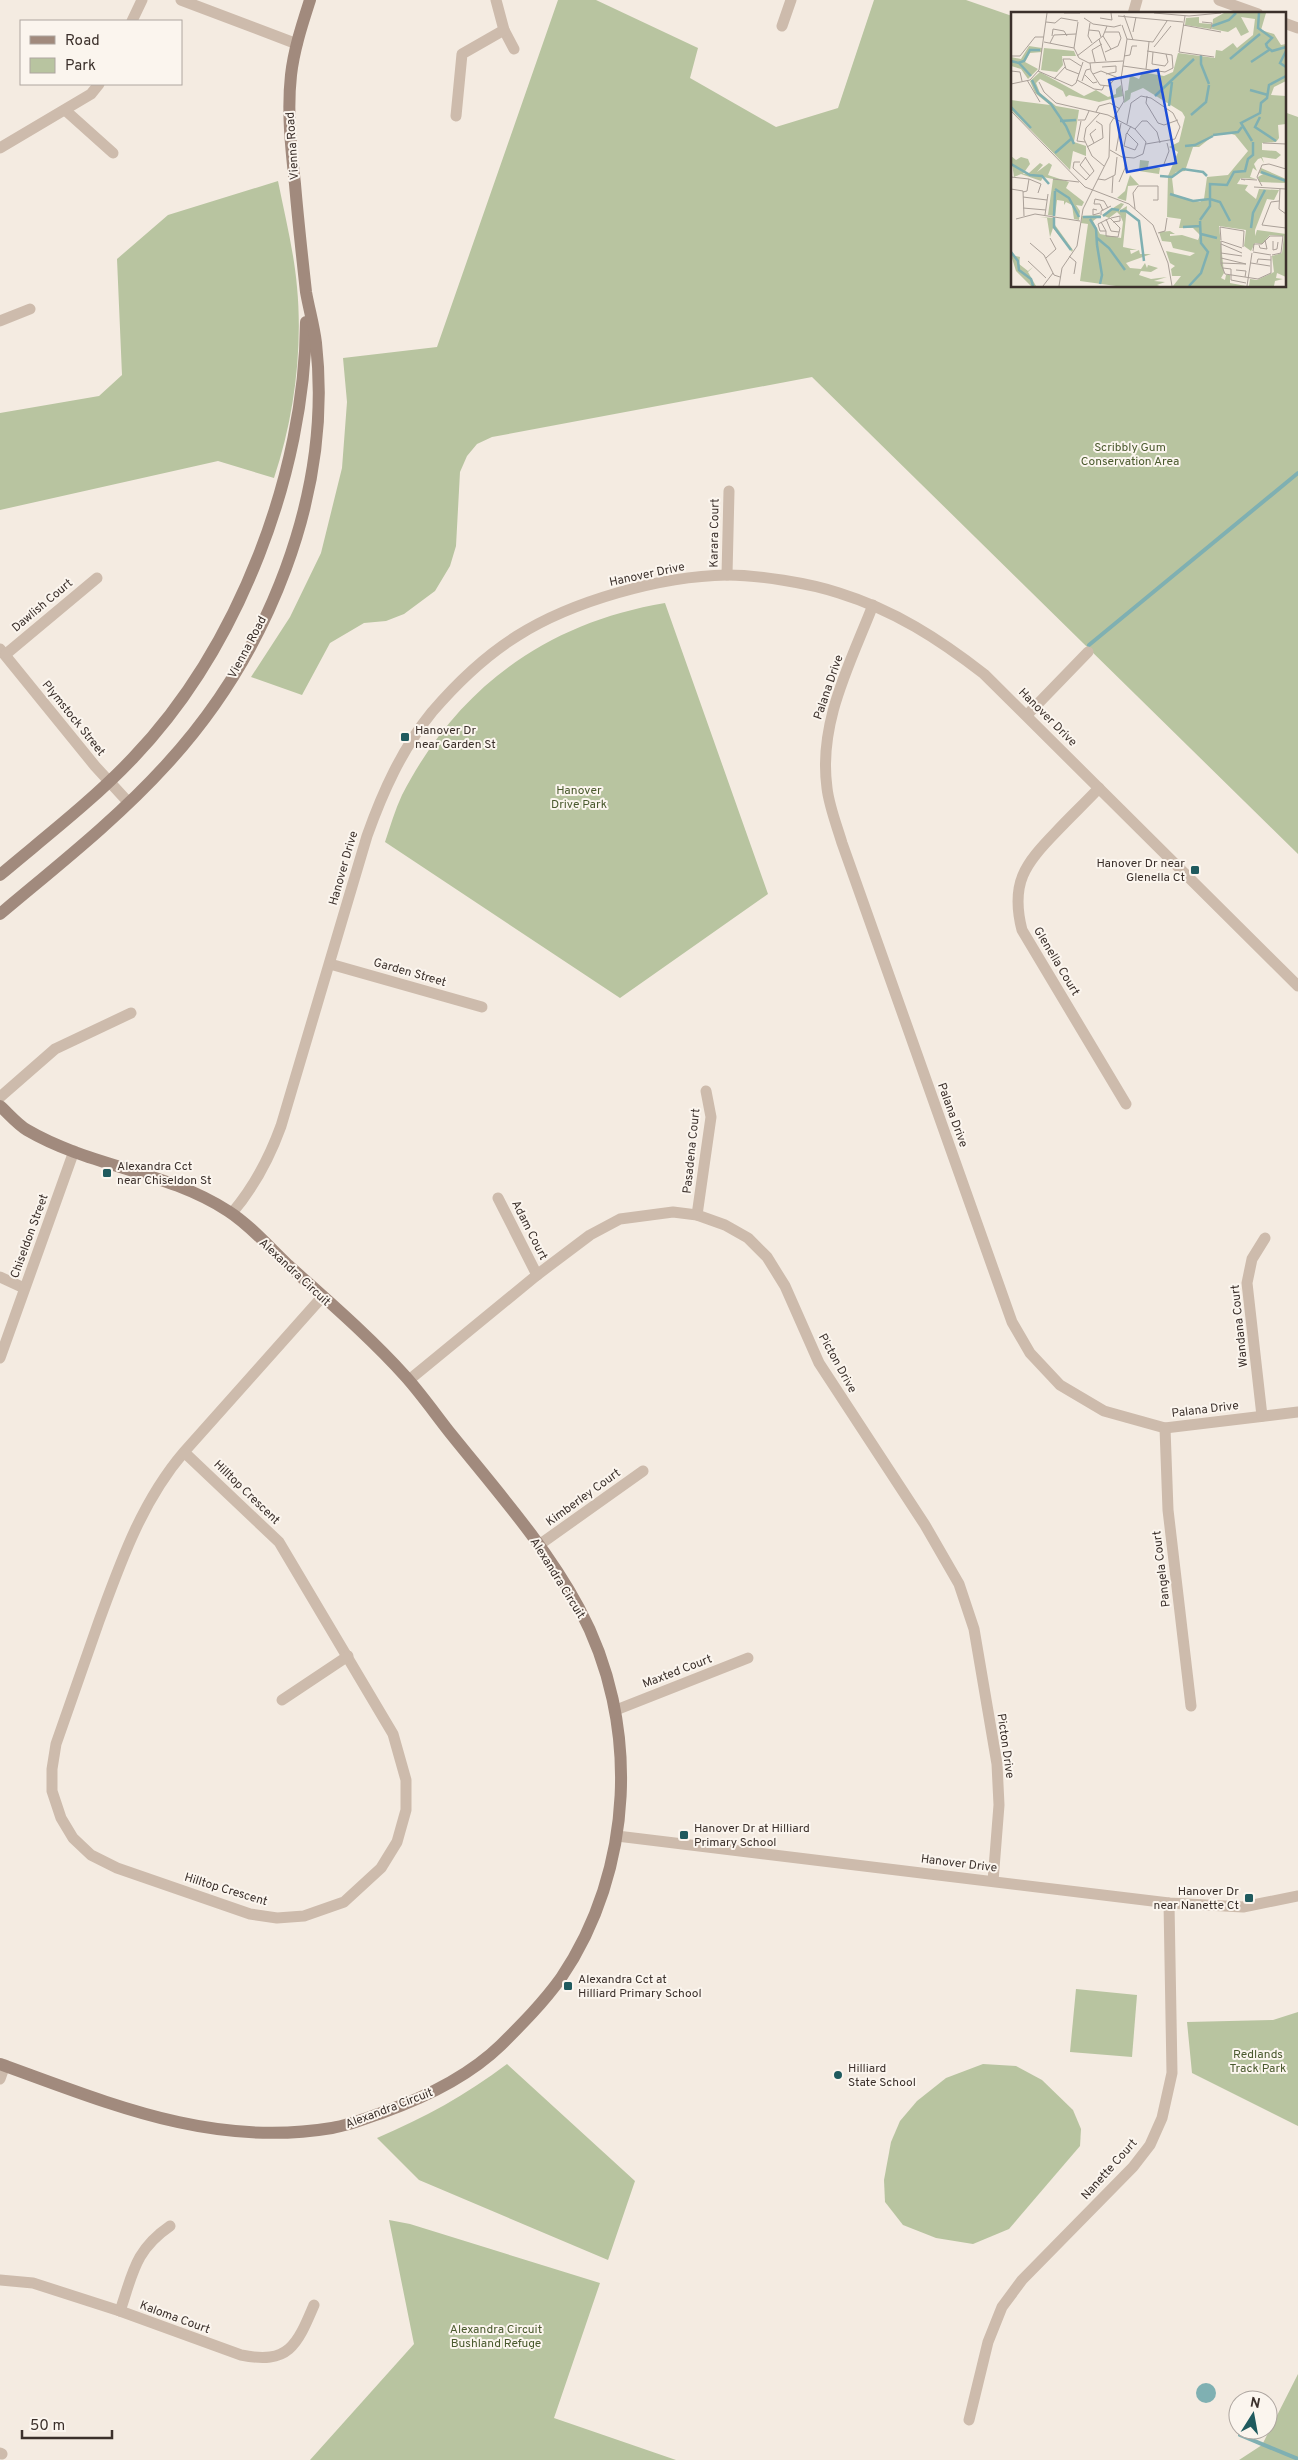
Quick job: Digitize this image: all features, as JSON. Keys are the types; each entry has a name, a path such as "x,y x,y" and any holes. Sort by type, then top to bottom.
{"street":[{"path":"132,20 142,0"},
{"path":"180,0 297,44"},
{"name":"Vienna Road","path":"0,914 129,802 167,764 218,698 244,656 288,561 305,503 317,428 316,342 307,294 290,129 290,94 297,44 310,0"},
{"path":"496,0 504,30 514,49"},
{"path":"782,26 791,0"},
{"path":"1219,0 1252,12"},
{"path":"1286,24 1298,28"},
{"path":"456,116 462,54 504,30"},
{"path":"0,148 91,94 98,85"},
{"path":"65,110 113,153"},
{"name":"Vienna Road","path":"0,875 110,781 163,724 191,686 230,621 245,587 280,494 295,440 306,357 307,294"},
{"path":"0,321 30,310"},
{"name":"Karara Court","path":"727,575 729,491"},
{"name":"Hanover Drive","path":"232,1214 250,1192 268,1161 281,1126 367,836 383,791 417,734 451,691 493,653 517,636 564,612 619,593 664,583 727,575 800,584 838,592 873,605 913,624 950,647 984,674 1027,715 1298,986"},
{"name":"Dawlish Court","path":"3,651 97,578"},
{"name":"Palana Drive","path":"873,605 838,691 826,735 826,788 845,853 1012,1322 1030,1353 1060,1385 1104,1411 1165,1428 1298,1412"},
{"name":"Plymstock Street","path":"3,651 129,802"},
{"path":"1027,715 1088,652"},
{"name":"Glenella Court","path":"1099,788 1036,852 1025,868 1018,886 1017,909 1022,930 1126,1104"},
{"name":"Garden Street","path":"330,964 482,1007"},
{"path":"0,1097 55,1050 131,1013"},
{"name":"Pasadena Court","path":"697,1215 711,1117 706,1091"},
{"name":"Alexandra Circuit","path":"0,1106 25,1129 74,1151 194,1192 232,1214 323,1296 409,1380 539,1545 579,1607 598,1649 616,1710 622,1774 617,1836 603,1894 563,1974 527,2020 490,2055 438,2090 404,2105 334,2128 297,2132 245,2134 203,2129 164,2120 2,2065"},
{"name":"Chiseldon Street","path":"0,1358 74,1151"},
{"name":"Adam Court","path":"498,1198 538,1275"},
{"name":"Picton Drive","path":"409,1380 590,1235 620,1219 673,1212 697,1215 724,1225 748,1238 767,1257 786,1286 819,1363 925,1525 959,1584 974,1629 997,1764 999,1805 993,1881"},
{"name":"Wandana Court","path":"1262,1416 1247,1283 1252,1259 1265,1238"},
{"path":"0,1277 24,1288"},
{"name":"Hilltop Crescent","path":"184,1452 279,1542 393,1734 406,1780 406,1810 397,1842 381,1868 344,1902 304,1916 277,1918 250,1914 117,1868 91,1854 73,1838 61,1818 52,1791 52,1769 56,1744 124,1550 143,1512 168,1471 184,1452 323,1296"},
{"name":"Pangela Court","path":"1165,1428 1168,1510 1191,1706"},
{"name":"Kimberley Court","path":"539,1545 643,1471"},
{"path":"282,1700 348,1656"},
{"name":"Maxted Court","path":"616,1710 748,1658"},
{"name":"Hanover Drive","path":"617,1836 1169,1903 1243,1907 1298,1896"},
{"name":"Nanette Court","path":"969,2420 988,2342 1002,2306 1022,2280 1132,2167 1150,2145 1162,2118 1172,2073 1169,1903"},
{"path":"0,2078 2,2065"},
{"path":"120,2311 139,2255 153,2237 170,2226"},
{"name":"Kaloma Court","path":"0,2280 33,2283 120,2311 241,2355 272,2359 297,2342 314,2305"}],"green space":[{"name":"Scribbly Gum Conservation Area","path":"558,0 596,0 698,48 690,78 776,127 838,108 874,0 966,0 1011,16 1011,288 1286,288 1286,113 1298,117 1298,854 812,377 492,437 477,444 467,456 460,472 456,546 450,566 435,591 404,614 386,621 364,623 330,643 302,695 251,677 290,617 321,553 342,468 347,402 343,358 437,347"},
{"path":"278,181 296,274 299,335 292,408 274,478 218,461 0,510 0,413 99,396 122,375 117,259 168,215"},
{"name":"Hanover Drive Park","path":"665,603 768,894 620,998 385,842 402,795 424,757 450,723 478,693 510,666 544,644 581,626 622,613"},
{"path":"1076,1989 1137,1995 1132,2057 1070,2052"},
{"name":"Redlands Track Park","path":"1298,2012 1298,2126 1192,2073 1187,2022 1273,2020"},
{"path":"507,2064 635,2181 608,2260 419,2180 377,2138 444,2105 476,2086"},
{"path":"983,2064 1016,2066 1042,2080 1073,2110 1081,2129 1080,2146 1009,2229 973,2244 936,2238 903,2225 885,2202 884,2180 891,2142 900,2121 917,2101 946,2078"},
{"name":"Alexandra Circuit Bushland Refuge","path":"389,2220 410,2224 600,2283 554,2418 676,2460 310,2460 414,2344"},
{"path":"1298,2374 1298,2460 1239,2460 1262,2445 1265,2440 1278,2440 1278,2413"}],"water":[{"path":"1206,2383 1213,2386 1216,2393 1213,2400 1206,2403 1199,2400 1196,2393 1199,2386"}],"waterway":[{"path":"1089,645 1298,473"},
{"path":"1252,2440 1298,2459"}],"place":[{"name":"Hanover Dr near Garden St","path":"405,737"},
{"name":"Hanover Dr near Glenella Ct","path":"1195,870"},
{"name":"Alexandra Cct near Chiseldon St","path":"107,1173"},
{"name":"Hanover Dr at Hilliard Primary School","path":"684,1835"},
{"name":"Hanover Dr near Nanette Ct","path":"1249,1898"},
{"name":"Alexandra Cct at Hilliard Primary School","path":"568,1986"},
{"name":"Hilliard State School","path":"838,2075"}]}
